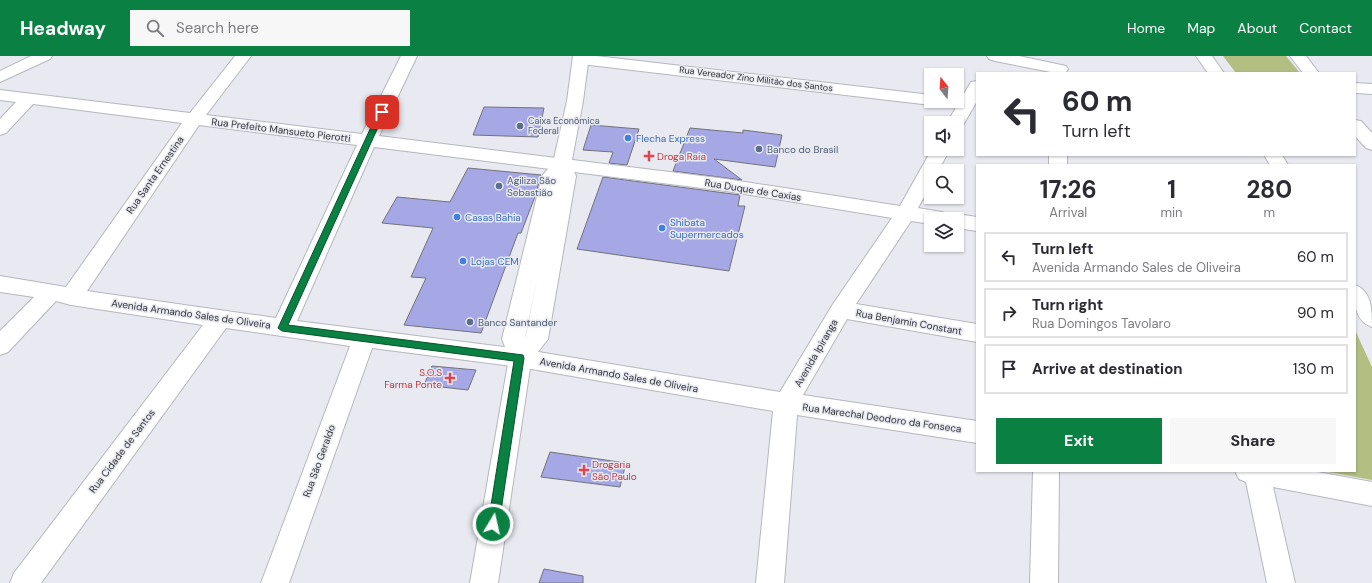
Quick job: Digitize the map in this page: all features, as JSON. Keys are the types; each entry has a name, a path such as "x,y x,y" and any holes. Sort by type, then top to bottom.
{"street":[{"path":"0,77 44,56"},
{"name":"Rua Santa Ernestina","path":"0,346 62,294 243,56"},
{"path":"282,328 409,56"},
{"path":"1204,56 1215,72"},
{"path":"1298,56 1310,72"},
{"path":"484,583 520,358 537,339 567,176 562,165 582,57"},
{"name":"Rua Vereador Zino Militão dos Santos","path":"582,57 924,99"},
{"path":"993,60 1061,66"},
{"path":"960,116 976,88"},
{"path":"1356,88 1372,89"},
{"name":"Rua Prefeito Mansueto Pierotti","path":"0,95 562,165"},
{"path":"0,129 29,98"},
{"name":"Avenida Ipiranga","path":"770,583 786,403 840,310 905,214 937,156"},
{"name":"Rua Duque de Caxias","path":"562,165 726,185 924,217"},
{"path":"964,222 976,224"},
{"name":"Avenida Armando Sales de Oliveira","path":"0,284 282,328 520,358 786,403"},
{"path":"1356,294 1372,316"},
{"name":"Rua Benjamin Constant","path":"840,310 976,334"},
{"name":"Rua Cidade de Santos","path":"24,583 220,319"},
{"name":"Rua São Geraldo","path":"275,583 364,339"},
{"name":"Rua Marechal Deodoro da Fonseca","path":"786,403 976,432"},
{"path":"1044,583 1046,472"},
{"path":"1254,472 1281,583"},
{"path":"1259,472 1372,494"}],"green space":[{"path":"1223,56 1286,56 1299,72 1235,72"},
{"path":"1356,332 1372,367 1372,480 1328,472 1356,472"}],"building":[{"path":"484,107 544,108 538,137 473,135"},
{"path":"591,125 639,129 627,165 609,163 613,152 583,150"},
{"path":"690,128 743,133 743,130 782,135 775,167 714,159 742,180 673,171"},
{"path":"468,168 541,175 536,194 521,233 518,233 481,333 404,325 426,278 411,277 433,228 382,223 397,197 450,202"},
{"name":"Shibata Supermercados","path":"603,177 740,195 738,206 745,206 729,271 577,249"},
{"name":"S.O.S Farma Ponte","path":"432,366 476,370 468,390 424,385"},
{"name":"Drogaria São Paulo","path":"550,452 626,463 620,487 541,477"},
{"path":"544,569 583,576 583,583 539,583"}],"place":[{"name":"Caixa Econômica Federal","path":"520,126"},
{"name":"Flecha Express","path":"628,138"},
{"name":"Banco do Brasil","path":"759,149"},
{"name":"Droga Raia","path":"649,156"},
{"name":"Agiliza São Sebastião","path":"499,186"},
{"name":"Casas Bahia","path":"457,217"},
{"name":"Shibata Supermercados","path":"662,228"},
{"name":"Lojas CEM","path":"463,261"},
{"name":"Banco Santander","path":"470,322"},
{"name":"S.O.S Farma Ponte","path":"450,378"},
{"name":"Drogaria São Paulo","path":"584,470"}],"route":[{"path":"382,112 282,328 520,358 493,524"}]}
